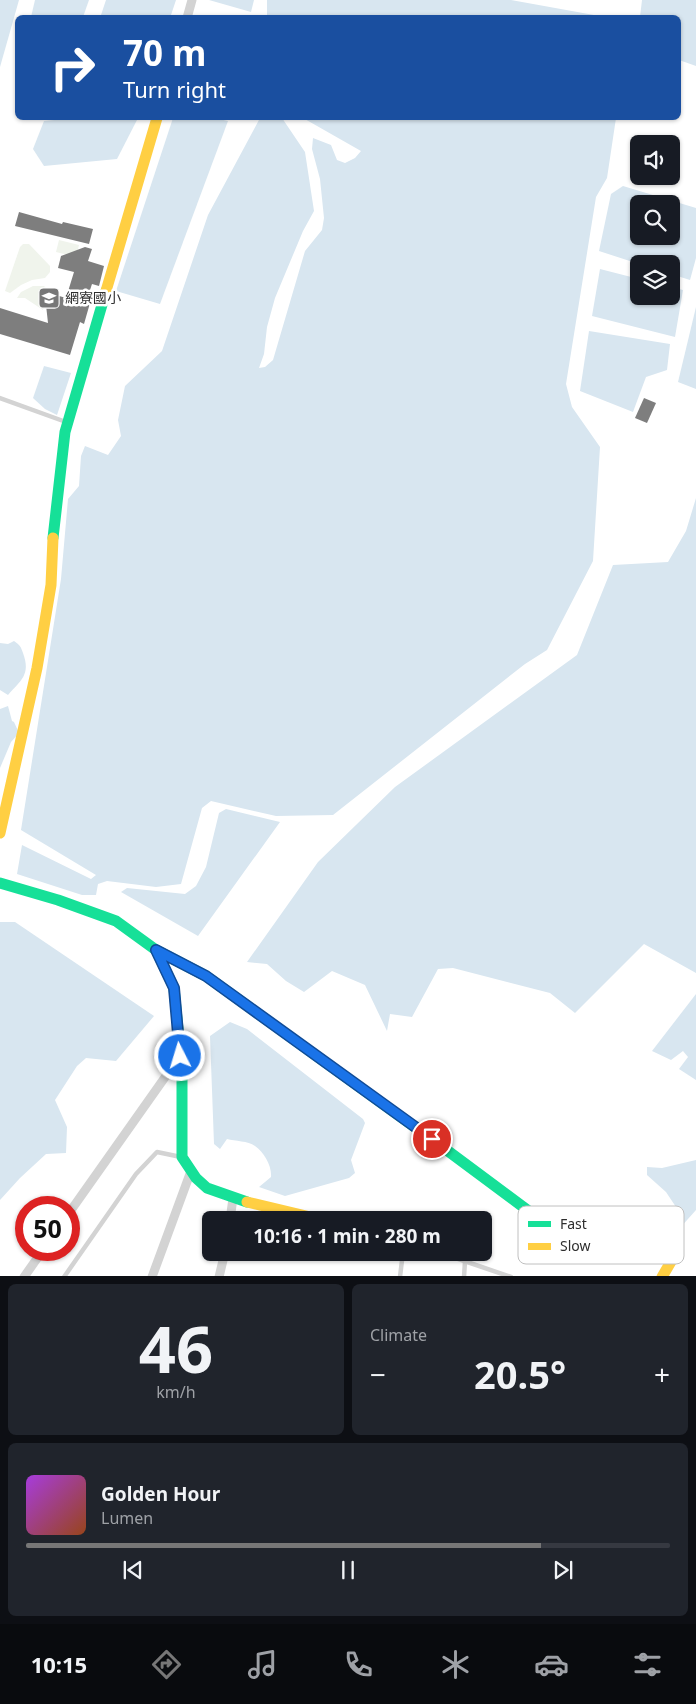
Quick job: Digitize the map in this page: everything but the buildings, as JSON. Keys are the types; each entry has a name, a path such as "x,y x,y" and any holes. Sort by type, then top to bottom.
{"street":[{"path":"188,15 192,0"},
{"path":"0,834 38,668 51,585 54,523 65,432 156,120"},
{"path":"0,883 58,900 116,921 156,950 206,976 522,1206"},
{"path":"156,950 174,988 180,1056 182,1157 196,1178 207,1188 233,1198 287,1211"},
{"path":"80,1198 180,1056"},
{"path":"152,1276 191,1171"},
{"path":"231,1211 233,1198"},
{"path":"24,1276 35,1261"},
{"path":"219,1276 223,1261"},
{"path":"662,1276 669,1264"}],"lane":[{"path":"0,398 68,423"},
{"path":"64,1276 136,1174 152,1157 157,1152 182,1157"},
{"path":"400,1276 402,1261"},
{"path":"464,1276 465,1261 511,1276"}],"shaded area":[{"path":"0,0 19,0 0,67"},
{"path":"35,0 89,0 84,15 31,15"},
{"path":"106,0 176,0 171,15 101,15"},
{"path":"209,0 254,0 251,12"},
{"path":"267,0 511,0 594,15 267,15"},
{"path":"642,0 696,0 696,66 681,61 681,15 640,15"},
{"path":"137,120 117,159 44,166 33,149 44,121"},
{"path":"172,120 228,121 160,304 116,291"},
{"path":"259,120 283,120 305,152 314,211 303,231 275,298 267,327 264,354 259,368 265,367 273,360 305,251 322,230 324,218 320,179 312,149 313,138 331,145 337,160 345,163 355,158 361,151 307,120 616,120 607,178 596,197 566,384 572,407 600,447 593,561 547,650 525,664 333,815 276,816 211,801 202,808 181,884 156,887 107,881 98,884 96,895 82,895 17,874 22,845 91,879 96,875 21,830 61,579 68,499 79,486 81,456 85,446 108,455 121,436 118,420 125,386 162,351 208,215"},
{"path":"623,186 653,195 630,195 630,245 680,245 680,203 696,208 696,258 690,280 680,277 680,255 630,255 630,261 599,251 611,194"},
{"path":"59,240 79,245 76,257 56,252"},
{"path":"23,244 29,244 50,266 50,272 45,278 32,280 10,293 5,291 20,247"},
{"path":"600,269 630,277 630,305 680,305 680,289 683,290 675,337 592,316"},
{"path":"33,286 44,286 48,290 43,310 25,298 17,298 21,292"},
{"path":"696,307 696,389 678,382"},
{"path":"589,331 670,344 667,370 646,377 633,412 580,391"},
{"path":"44,366 71,373 57,415 45,409 33,398"},
{"path":"696,498 696,973 644,944 575,1013 550,993 453,968 438,969 412,1017 390,1014 387,1031 365,985 332,971 304,992 286,981 267,964 247,962 318,862 395,787 577,655 613,565 668,562 686,531"},
{"path":"14,641 22,649 26,667 21,681 8,695 0,690 0,643 8,644"},
{"path":"8,706 12,721 19,733 11,742 0,768 0,709"},
{"path":"226,809 280,822 198,936 121,892 127,888 185,894 196,886 206,867 219,813"},
{"path":"0,922 15,922 154,1016 116,1061 86,1058 77,1066 55,1100 67,1127 66,1153 46,1154 0,1200"},
{"path":"696,994 696,1080 679,1069 688,1057 683,1051 671,1060 652,1051"},
{"path":"230,1022 247,1029 363,1119 365,1123 351,1160 355,1173 349,1178 285,1196 259,1187 271,1177 271,1173 267,1160 255,1146 227,1139 220,1149 214,1144 210,1036"},
{"path":"696,1160 696,1210 684,1223 684,1206 675,1206 666,1192 647,1175 647,1167 662,1168"}],"traffic: fast":[{"path":"53,538 65,432 106,291"},
{"path":"0,883 58,900 116,921 156,950 174,988 182,1070 182,1157 196,1178 207,1188 247,1202"},
{"path":"156,950 206,976 522,1206"}],"traffic: slow":[{"path":"106,291 156,120"},
{"path":"0,833 37,668 51,585 53,538"},
{"path":"247,1202 285,1211"},
{"path":"663,1276 670,1264"}],"place":[{"name":"網寮國小","path":"49,298"}],"route":[{"path":"180,1056 174,988 156,950 206,976 432,1139"}]}
